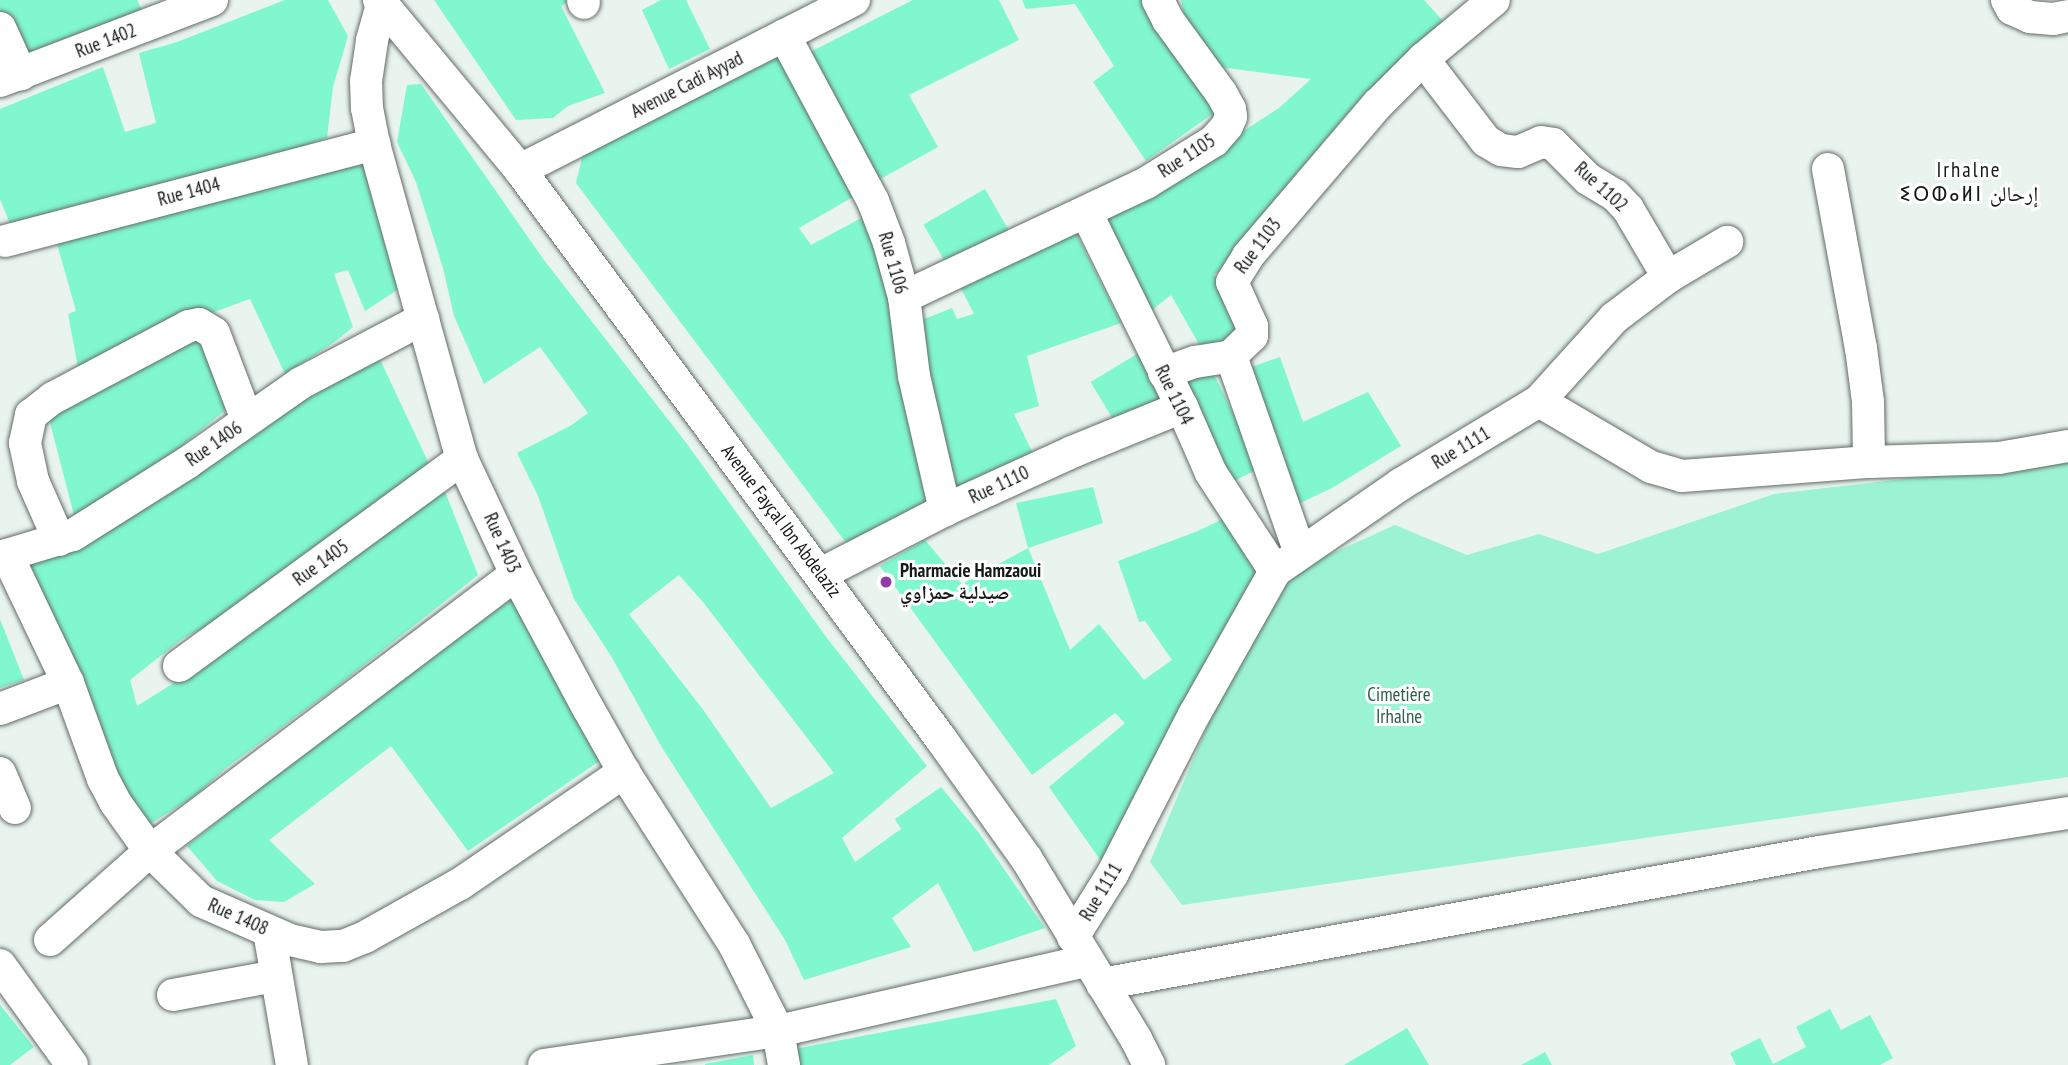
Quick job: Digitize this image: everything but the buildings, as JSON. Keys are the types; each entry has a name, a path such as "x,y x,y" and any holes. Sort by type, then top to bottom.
{"street":[{"name":"Avenue Cadi Ayyad","path":"520,170 854,0"},
{"name":"Rue 1105","path":"1086,212 1146,183 1214,141 1231,117 1221,93 1168,20 1158,0"},
{"name":"Rue 1103","path":"1231,356 1252,336 1252,326 1232,282 1236,271 1311,179 1378,104 1423,60 1494,0"},
{"path":"2007,0 2012,9 2030,18 2053,19 2068,16"},
{"name":"Rue 1402","path":"10,78 201,2"},
{"name":"Rue 1403","path":"381,2 366,81 367,108 374,144 463,459 516,574 624,772 734,944 778,1031 784,1065"},
{"name":"Avenue Fayçal Ibn Abdelaziz","path":"381,2 520,170 821,574 1026,858 1149,1065"},
{"path":"0,28 10,78"},
{"name":"Rue 1106","path":"784,36 873,201 904,297 914,376 945,510"},
{"name":"Rue 1102","path":"1423,60 1486,141 1501,150 1518,152 1541,142 1553,144 1588,179 1615,194 1628,209 1668,277"},
{"name":"Rue 1404","path":"5,240 374,144"},
{"path":"1828,169 1861,348 1868,402 1869,462"},
{"path":"904,297 1086,212"},
{"name":"Rue 1104","path":"1086,212 1182,407 1211,473 1275,571"},
{"path":"1727,242 1668,277 1614,318 1539,401 1651,467 1682,475 1869,462 1999,458 2068,446"},
{"name":"Rue 1406","path":"3,556 59,540 93,524 328,367 423,319"},
{"path":"59,540 33,481 25,443 31,415 52,398 189,326 199,324 214,333 247,420"},
{"path":"1164,373 1195,362 1231,356 1300,553"},
{"name":"Rue 1111","path":"1087,961 1113,873 1195,715 1275,571 1401,484 1539,401"},
{"name":"Rue 1110","path":"821,574 945,510 1072,452 1182,407"},
{"name":"Rue 1405","path":"178,666 463,459"},
{"name":"Rue 1408","path":"3,556 68,683 103,779 115,802 150,851 201,901 290,940 321,947 343,946 365,937 471,877 624,772"},
{"path":"50,940 150,851 516,574"},
{"path":"0,709 68,683"},
{"path":"0,773 15,808"},
{"path":"544,1065 644,1057 778,1031 1087,961 2068,813"},
{"path":"269,930 292,1065"},
{"path":"0,965 72,1065"},
{"path":"173,995 276,976"}],"green space":[{"name":"Cimetière Irhalne","path":"2068,460 2068,777 1182,905 1150,862 1251,622 1293,571 1395,525 1467,555 1539,534 1598,554 1774,494"}],"place":[{"name":"Pharmacie Hamzaoui صيدلية حمزاوي","path":"886,582"}],"district":[{"name":"Irhalne ⵉⵔⵀⴰⵍⵏ إرحالن","path":"1969,182"}]}
